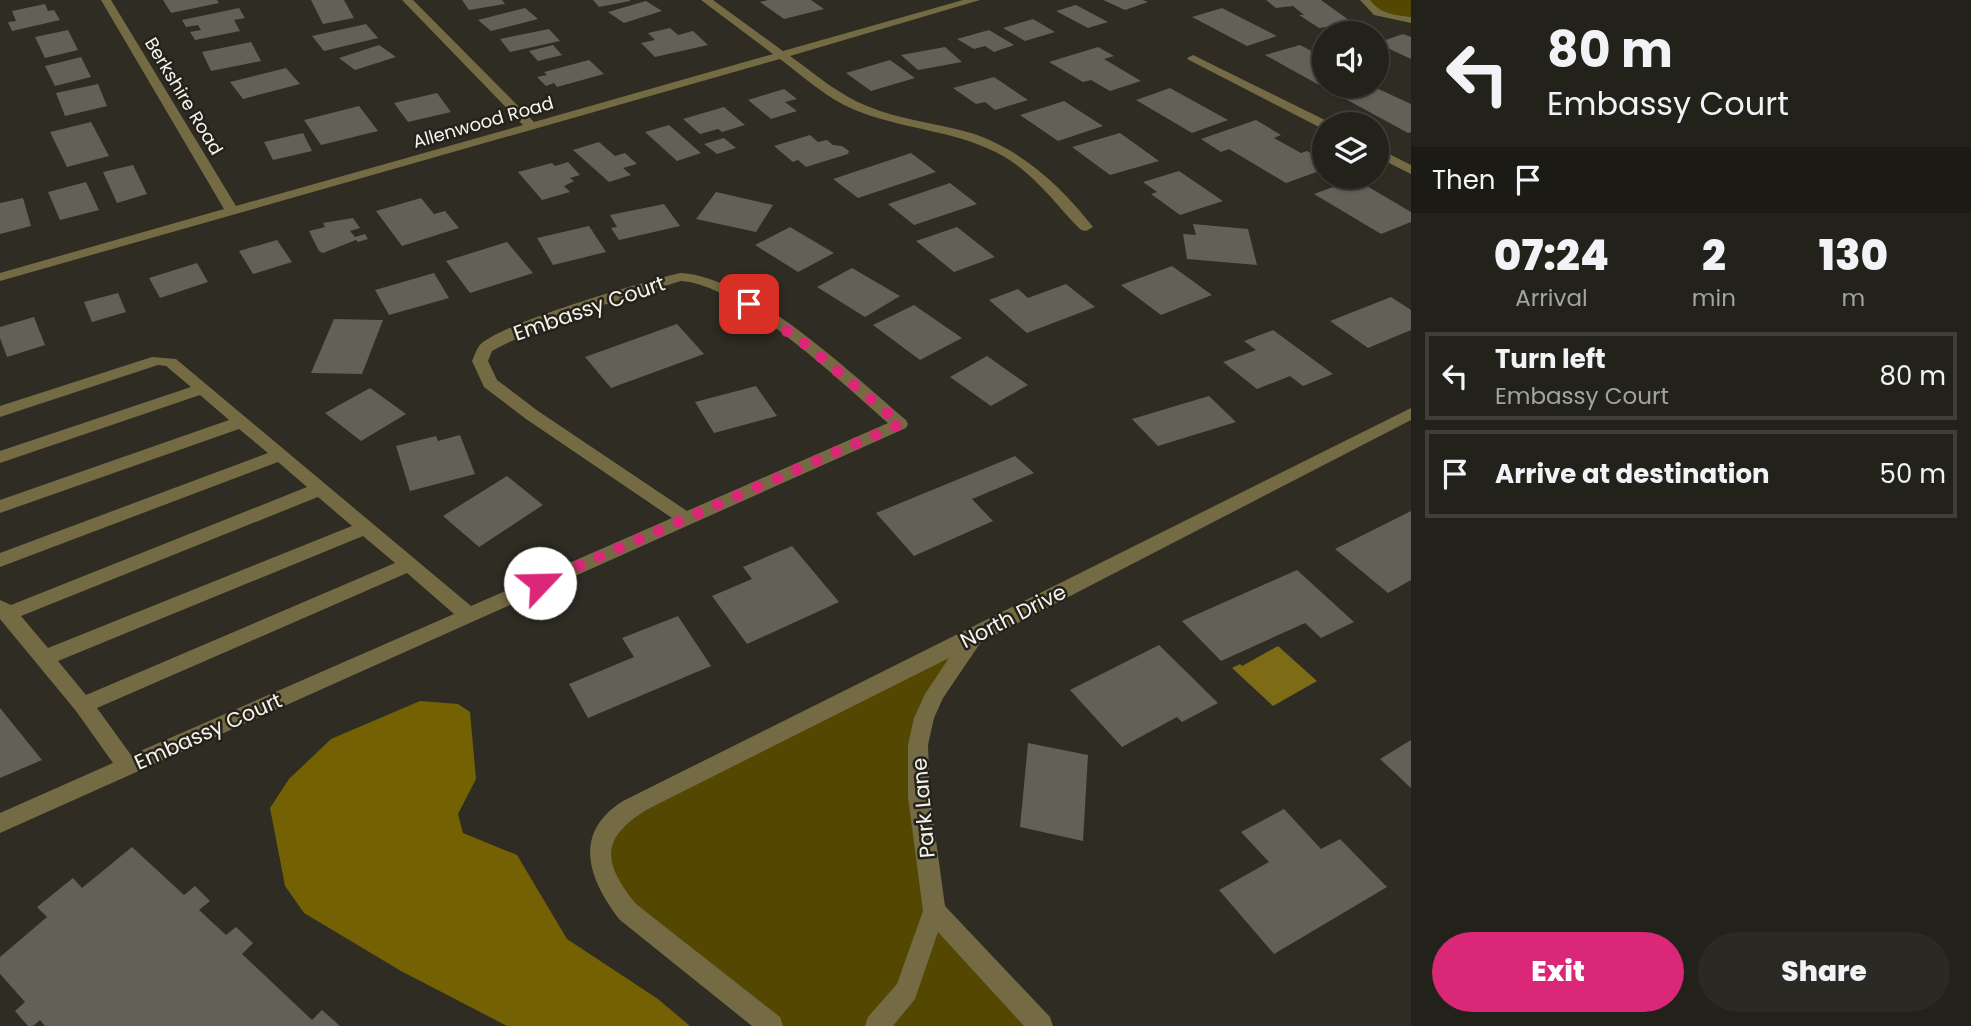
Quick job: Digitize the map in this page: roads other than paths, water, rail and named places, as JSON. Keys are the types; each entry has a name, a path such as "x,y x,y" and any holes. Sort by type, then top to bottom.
{"street":[{"name":"Berkshire Road","path":"106,0 232,211"},
{"path":"407,0 531,126"},
{"path":"706,0 864,112 969,136 1007,153 1048,185 1086,227"},
{"name":"Allenwood Road","path":"0,277 975,0"},
{"path":"1365,0 1367,5 1380,14 1411,20"},
{"path":"1193,58 1312,118"},
{"path":"1389,158 1411,170"},
{"name":"Embassy Court","path":"0,823 468,615 686,519 900,424 807,345 730,291 699,278 680,277 522,329 485,348 480,361 490,383 532,415 686,519"},
{"path":"0,412 157,360 171,362 468,615"},
{"path":"0,457 203,389"},
{"name":"North Drive","path":"771,1026 628,912 615,897 606,883 601,864 602,842 606,829 615,819 640,802 975,636 1411,412"},
{"path":"0,507 241,422"},
{"path":"0,560 280,455"},
{"path":"127,767 83,705 4,609 320,489"},
{"path":"44,658 365,528"},
{"path":"83,705 409,565"},
{"name":"Park Lane","path":"933,911 919,797 918,745 924,718 935,694 975,636"},
{"path":"877,1026 907,991 933,911 1041,1026"}]}
